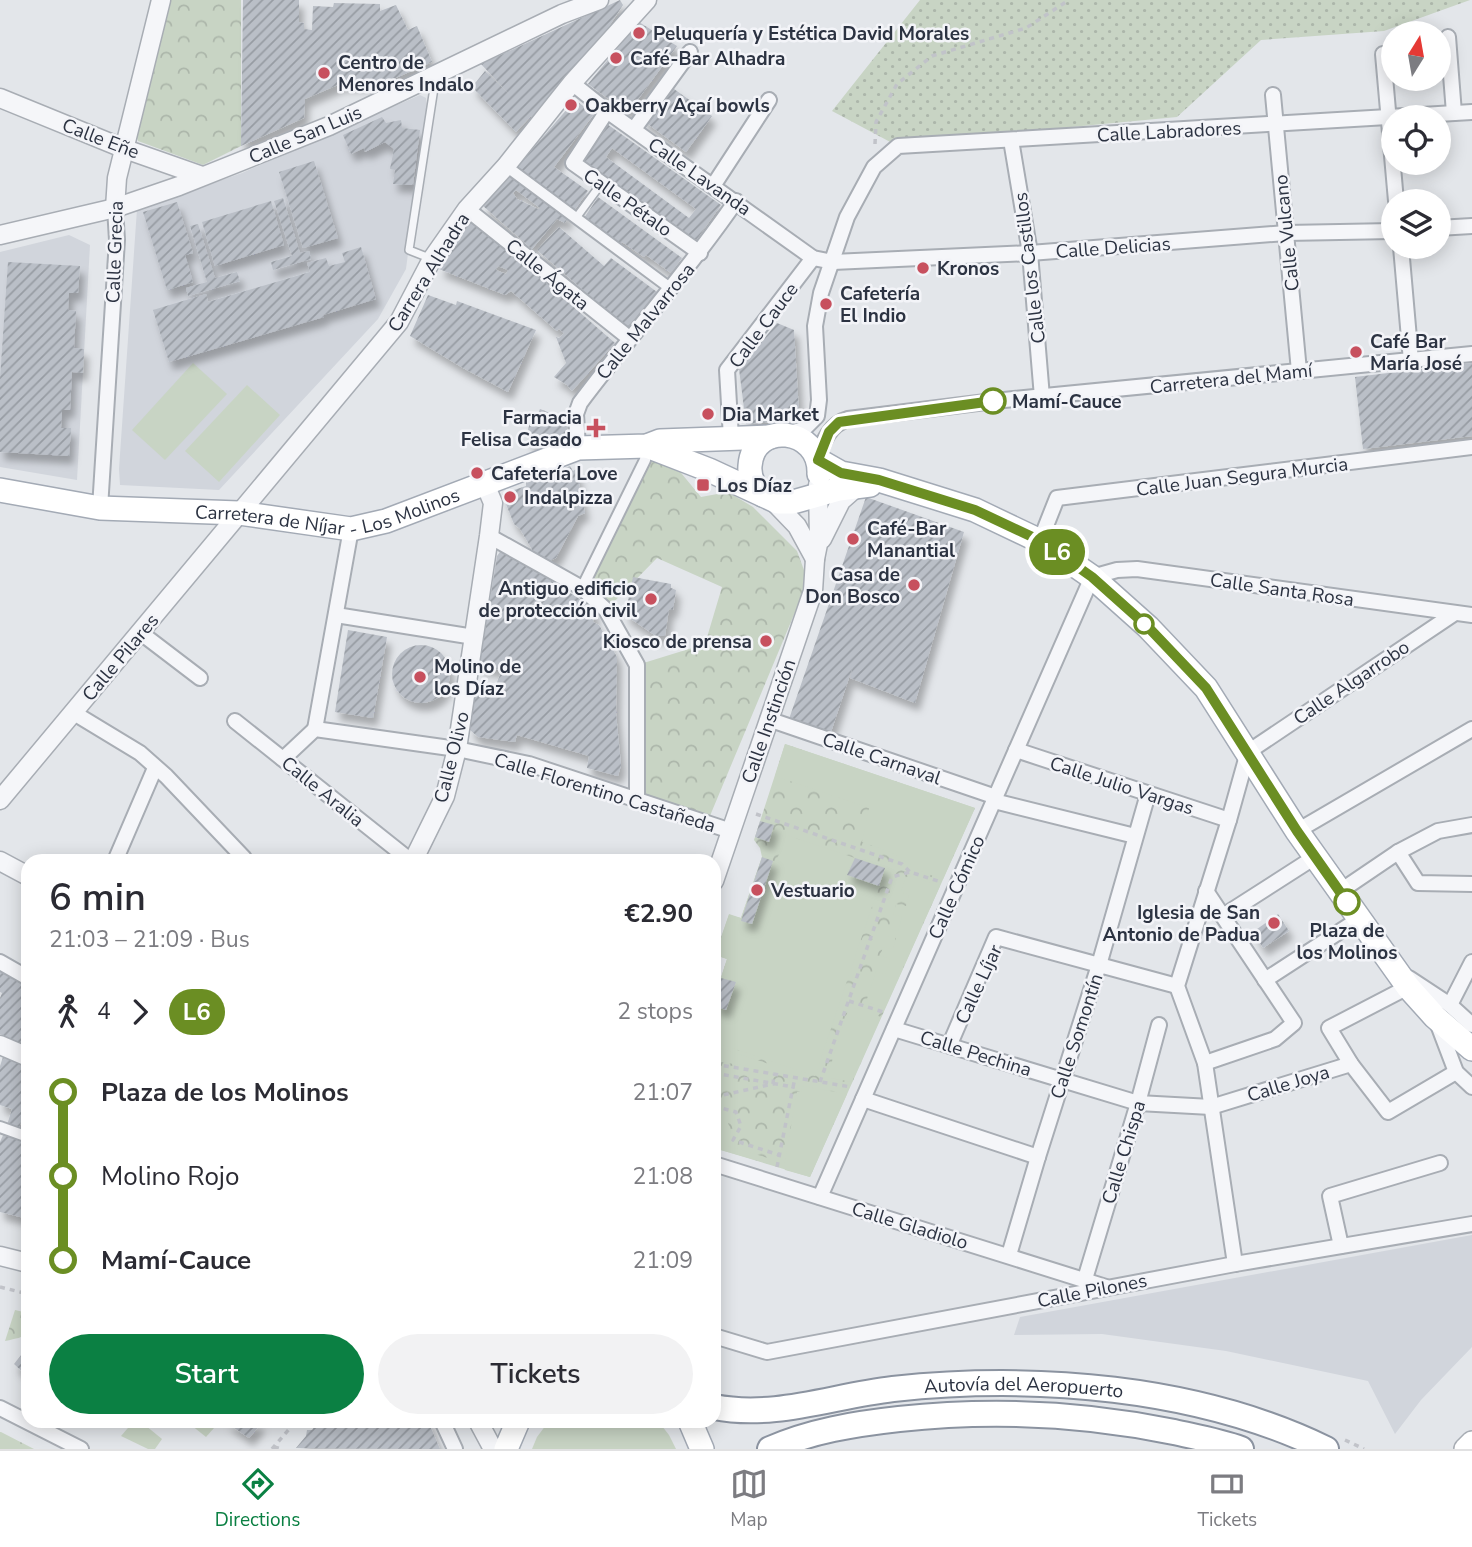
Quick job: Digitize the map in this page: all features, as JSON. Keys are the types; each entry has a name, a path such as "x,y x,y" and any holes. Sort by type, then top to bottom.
{"highway":[{"name":"Autovía del Aeropuerto","path":"721,1408 743,1412 774,1411 901,1388 1034,1384 1100,1389 1188,1402 1267,1425 1326,1449"},
{"name":"Autovía del Aeropuerto","path":"770,1449 804,1436 851,1426 930,1416 1024,1413 1119,1422 1179,1433 1241,1449"}],"main road":[{"path":"767,498 753,484 751,462 758,445 777,436"},
{"path":"647,446 660,441 794,436 808,443 815,478"},
{"name":"Carretera de Níjar - Los Molinos","path":"0,490 100,508 239,513 351,529 386,521 579,448 647,446"},
{"path":"647,446 717,473 767,498 788,502 815,478 841,473 879,480 975,510 1041,541 1092,577 1148,627 1206,688 1297,831 1402,979 1443,1011 1472,1049"},
{"path":"815,478 858,486 894,485"},
{"path":"506,1449 515,1428"},
{"path":"693,1428 702,1449"},
{"path":"1465,1449 1472,1442"}],"street":[{"name":"Calle Grecia","path":"100,508 117,240 117,178 161,0"},
{"name":"Calle San Luis","path":"0,235 115,208 179,186 329,126 562,14 599,0"},
{"name":"Carrera Alhadra","path":"239,513 399,322 432,259 467,209 506,166 572,83 647,0"},
{"path":"634,129 690,52"},
{"path":"1451,75 1454,113"},
{"name":"Calle Lavanda","path":"572,83 813,258 833,262"},
{"name":"Calle Vulcano","path":"1273,95 1299,370"},
{"name":"Calle Eñe","path":"0,98 125,149 202,176"},
{"path":"713,186 769,100"},
{"name":"Calle Pétalo","path":"607,111 573,163 700,253"},
{"name":"Calle Labradores","path":"1451,113 1472,112"},
{"name":"Calle Labradores","path":"874,167 898,146 1381,115"},
{"name":"Calle los Castillos","path":"1011,140 1030,253 1042,397"},
{"path":"506,166 670,289"},
{"path":"777,436 800,431 809,426 817,416 819,400 816,317 821,293 847,217 874,167"},
{"name":"Calle Malvarrosa","path":"579,448 576,414 580,402 700,253 736,201"},
{"name":"Calle Ágata","path":"467,209 629,338"},
{"path":"1451,227 1472,226"},
{"name":"Calle Delicias","path":"833,262 1030,253 1286,233 1381,230"},
{"name":"Calle Cauce","path":"731,438 727,370 813,258"},
{"path":"1402,259 1411,361"},
{"name":"Carretera del Mamí","path":"829,432 839,422 848,419 1472,354"},
{"path":"815,478 829,432 828,416 819,400"},
{"path":"582,588 645,460 647,446"},
{"name":"Calle Juan Segura Murcia","path":"1041,541 1057,498 1472,447"},
{"name":"Calle Instinción","path":"721,860 813,591 817,552 815,478"},
{"name":"Calle Olivo","path":"416,854 445,796 457,749 493,503 485,484"},
{"name":"Calle Instinción","path":"817,552 841,501 858,486"},
{"path":"767,498 797,526 817,552"},
{"name":"Calle Pilares","path":"0,800 239,513"},
{"path":"283,759 315,729 351,529"},
{"path":"489,536 582,588 606,610 637,665 637,799"},
{"name":"Calle Santa Rosa","path":"1092,577 1117,570 1137,569 1472,615"},
{"name":"Calle Cómico","path":"820,1197 1092,577"},
{"name":"Calle Algarrobo","path":"1248,752 1455,613"},
{"path":"335,615 474,637"},
{"path":"141,633 200,678"},
{"path":"74,713 140,753 166,776 240,854"},
{"name":"Calle Carnaval","path":"768,719 995,799 1135,836"},
{"name":"Calle Aralia","path":"235,721 403,854"},
{"name":"Calle Florentino Castañeda","path":"315,729 457,749 529,764 731,831"},
{"path":"1297,831 1472,729"},
{"name":"Calle Julio Vargas","path":"1016,750 1229,820"},
{"path":"1235,1264 1205,1063 1177,986 1248,752"},
{"path":"119,854 155,768"},
{"name":"Calle Somontín","path":"1009,1255 1099,965 1148,794"},
{"path":"1339,892 1398,852 1438,831 1472,825"},
{"path":"1398,852 1418,883 1472,884"},
{"path":"1223,916 1315,856"},
{"path":"0,861 21,872"},
{"path":"1205,1063 1275,1039 1294,1023 1206,891"},
{"path":"1265,980 1359,919"},
{"name":"Calle Líjar","path":"950,1044 996,937 1177,986"},
{"path":"0,962 21,974"},
{"path":"1472,962 1443,1011 1456,1072 1472,1087"},
{"name":"Calle Joya","path":"1138,1103 1211,1107 1351,1064 1329,1028 1402,979"},
{"path":"1443,1011 1472,1025"},
{"name":"Calle Chispa","path":"1085,1279 1159,1025"},
{"name":"Calle Pechina","path":"894,1029 1138,1103"},
{"path":"0,1045 21,1054"},
{"path":"1351,1064 1388,1112 1456,1072"},
{"path":"865,1094 1038,1157"},
{"path":"0,1127 21,1134"},
{"path":"1341,1246 1330,1196 1440,1163"},
{"name":"Calle Gladiolo","path":"721,1166 1106,1287"},
{"name":"Calle Pilones","path":"721,1338 767,1352 1106,1287 1472,1224"},
{"path":"0,1257 21,1262"},
{"path":"0,1408 21,1419"},
{"path":"38,1428 77,1448"},
{"path":"445,1428 455,1449"},
{"path":"482,1428 492,1449"}],"lane":[{"path":"432,259 410,250 436,75"},
{"path":"574,216 601,184"}],"path":[{"path":"874,167 876,122 897,84 932,56 1026,28 1069,0"},
{"path":"762,816 902,864 910,872"},
{"path":"820,1082 892,877 910,872 930,877"},
{"path":"849,1001 883,1012"},
{"path":"721,1065 820,1082 865,1094"},
{"path":"721,1074 793,1087"},
{"path":"773,1084 774,1074"},
{"path":"777,1167 794,1078"},
{"path":"721,1095 773,1084"},
{"path":"721,1108 736,1112 741,1126 733,1140 779,1155"},
{"path":"0,1287 21,1292"},
{"path":"273,1448 290,1428"},
{"path":"273,1448 282,1449"}],"shaded area":[{"path":"420,95 426,98 427,107 406,269 378,319 219,490 120,485 137,209 242,173"},
{"path":"69,235 90,245 77,480 0,467 0,252"},
{"path":"1472,1235 1472,1347 1421,1400 1395,1434 1368,1381 1226,1351 1102,1334 1014,1335 1020,1317"}],"green space":[{"path":"160,0 241,0 241,146 203,165 138,141 132,118"},
{"path":"920,0 1470,0 1412,21 1381,21 1381,31 1261,40 1177,117 894,144 832,111"},
{"path":"193,363 227,394 165,460 132,430"},
{"path":"247,385 280,415 219,482 185,451"},
{"path":"645,460 672,462 701,497 728,492 753,507 797,551 808,581 707,823 637,799 637,665 705,644 722,587 657,558 606,610 582,588"},
{"path":"785,744 975,808 810,1177 721,1150 721,977 727,959 721,957 721,937 729,914 741,918 762,857 754,840"},
{"path":"785,744 975,808 943,879 924,873 890,852 862,842 869,808 775,776"},
{"path":"786,835 885,868 815,1076 721,1044 721,977 727,959 721,957 721,938 729,915 741,918 762,857 776,862"},
{"path":"909,876 940,886 885,1008 869,1003 867,999 876,971 885,974 890,959 880,956 883,947 893,949 896,938 887,936 889,928 898,931 902,917 893,914 896,904 906,906 909,895 901,892 905,879"},
{"path":"849,1007 859,1009 856,1017 870,1022 873,1014 881,1017 852,1082 830,1078 828,1074"},
{"path":"721,1048 769,1064 768,1069 721,1062"},
{"path":"802,1086 847,1094 810,1177 785,1170 784,1166 797,1092 801,1092"},
{"path":"721,1118 727,1119 731,1133 725,1145 771,1159 769,1164 721,1150"},
{"path":"15,1310 21,1311 21,1337 5,1341"},
{"path":"128,1428 149,1428 162,1439 155,1449 148,1449 121,1436"},
{"path":"195,1428 214,1428 206,1437"},
{"path":"544,1428 664,1428 676,1449 532,1449"},
{"path":"1,1432 34,1449 0,1449"}],"building":[{"name":"Centro de Menores Indalo","path":"243,0 299,0 299,22 304,23 304,29 312,30 313,6 333,7 334,3 380,4 380,11 396,5 408,30 417,26 432,62 373,88 372,83 340,84 305,99 304,118 241,146"},
{"path":"620,0 623,5 600,40 532,118 531,116 516,132 472,87 485,71 510,95 481,64"},
{"path":"639,22 677,46 628,113 588,84"},
{"path":"667,84 712,116 686,152 641,119"},
{"path":"575,100 594,114 554,167 588,191 574,211 516,168"},
{"path":"382,117 386,123 401,120 402,128 420,130 413,185 393,184 395,170 390,169 394,149 385,142 365,152 364,148 351,154 343,135"},
{"path":"607,124 721,205 695,242 581,160","holes":["612,148 696,209 689,218 606,157"]},
{"path":"314,161 338,238 303,248 279,172"},
{"path":"512,173 569,216 565,223 557,219 532,249 482,205","holes":["516,190 540,208 517,199 513,193"]},
{"path":"598,197 682,258 671,273 646,255 644,257 622,242 621,245 584,218"},
{"path":"283,198 300,253 309,251 311,259 273,270 271,262 292,256 274,201"},
{"path":"271,201 284,245 215,266 202,222"},
{"path":"177,202 193,253 185,255 193,282 167,290 143,212"},
{"path":"473,220 615,343 572,391 554,377 566,363 556,337 559,338 564,333 559,329 557,331 511,291 505,295 439,269 449,248","holes":["498,266 508,270 506,274 496,270"]},
{"path":"198,224 215,278 237,272 240,281 188,296 186,288 207,282 190,226"},
{"path":"559,227 604,266 611,258 657,292 627,328 537,250"},
{"path":"361,247 376,299 169,362 153,310 206,294 208,302 310,272 307,263 326,258 329,266 345,262 342,253"},
{"path":"8,262 80,266 78,293 69,293 68,310 76,311 74,348 84,349 83,373 72,372 70,410 62,410 61,428 71,428 69,456 0,452 0,379"},
{"path":"428,295 456,305 457,301 536,330 508,392 410,336"},
{"path":"777,323 794,330 799,412 793,420 746,424 739,369"},
{"path":"1472,363 1472,436 1363,449 1355,377"},
{"path":"540,409 566,419 568,437 532,448 527,434 530,422 539,427 550,420 536,418"},
{"path":"570,466 573,471 576,469 585,513 578,516 556,558 545,563 537,558 520,529 514,524 502,494"},
{"path":"866,497 964,532 915,703 850,678 853,666 831,732 789,719"},
{"path":"505,551 592,607 595,613 593,622 599,625 617,657 616,713 621,765 618,776 587,768 589,756 517,735 515,742 478,737 470,730 475,692 491,697 502,670 479,667 497,556"},
{"name":"Antiguo edificio de protección civil","path":"633,577 671,584 671,588 676,590 673,610 669,609 665,636 656,636 625,615"},
{"path":"348,630 387,637 373,718 335,712"},
{"path":"421,645 432,647 445,658 450,674 448,685 437,698 421,703 410,701 397,690 392,674 394,663 405,650"},
{"path":"760,821 774,825 769,842 755,837"},
{"name":"Vestuario","path":"762,857 773,861 752,924 741,921"},
{"path":"855,858 885,868 879,886 847,875"},
{"name":"Iglesia de San Antonio de Padua","path":"1278,914 1289,931 1263,948 1253,932"},
{"path":"0,968 21,979 21,1044 0,1034"},
{"path":"721,978 736,982 726,1010 721,1008"},
{"path":"3,1057 21,1065 19,1129 7,1125 12,1109 0,1105 0,1066"},
{"path":"4,1133 21,1140 21,1217 0,1212 0,1142"},
{"path":"21,1355 21,1370 14,1364"},
{"path":"234,1428 258,1428 249,1438"},
{"path":"431,1428 440,1449 296,1448 306,1436 307,1430"}],"bus line":[{"name":"L6","path":"993,401 839,422 829,432 818,460 841,473 879,480 975,510 1041,541 1092,577 1148,627 1206,688 1297,831 1347,902"}],"place":[{"name":"Peluquería y Estética David Morales","path":"639,33"},
{"name":"Café-Bar Alhadra","path":"616,58"},
{"name":"Centro de Menores Indalo","path":"324,73"},
{"name":"Oakberry Açaí bowls","path":"571,105"},
{"name":"Kronos","path":"923,268"},
{"name":"Cafetería El Indio","path":"826,304"},
{"name":"Café Bar María José","path":"1356,352"},
{"name":"Mamí-Cauce","path":"993,401"},
{"name":"Dia Market","path":"708,414"},
{"name":"Farmacia Felisa Casado","path":"596,428"},
{"name":"Cafetería Love","path":"477,473"},
{"name":"Los Díaz","path":"703,485"},
{"name":"Indalpizza","path":"510,497"},
{"name":"Café-Bar Manantial","path":"853,539"},
{"name":"Casa de Don Bosco","path":"914,585"},
{"name":"Antiguo edificio de protección civil","path":"651,599"},
{"name":"Kiosco de prensa","path":"766,641"},
{"name":"Molino de los Díaz","path":"420,677"},
{"name":"Vestuario","path":"757,890"},
{"name":"Plaza de los Molinos","path":"1347,902"},
{"name":"Iglesia de San Antonio de Padua","path":"1274,923"}]}
